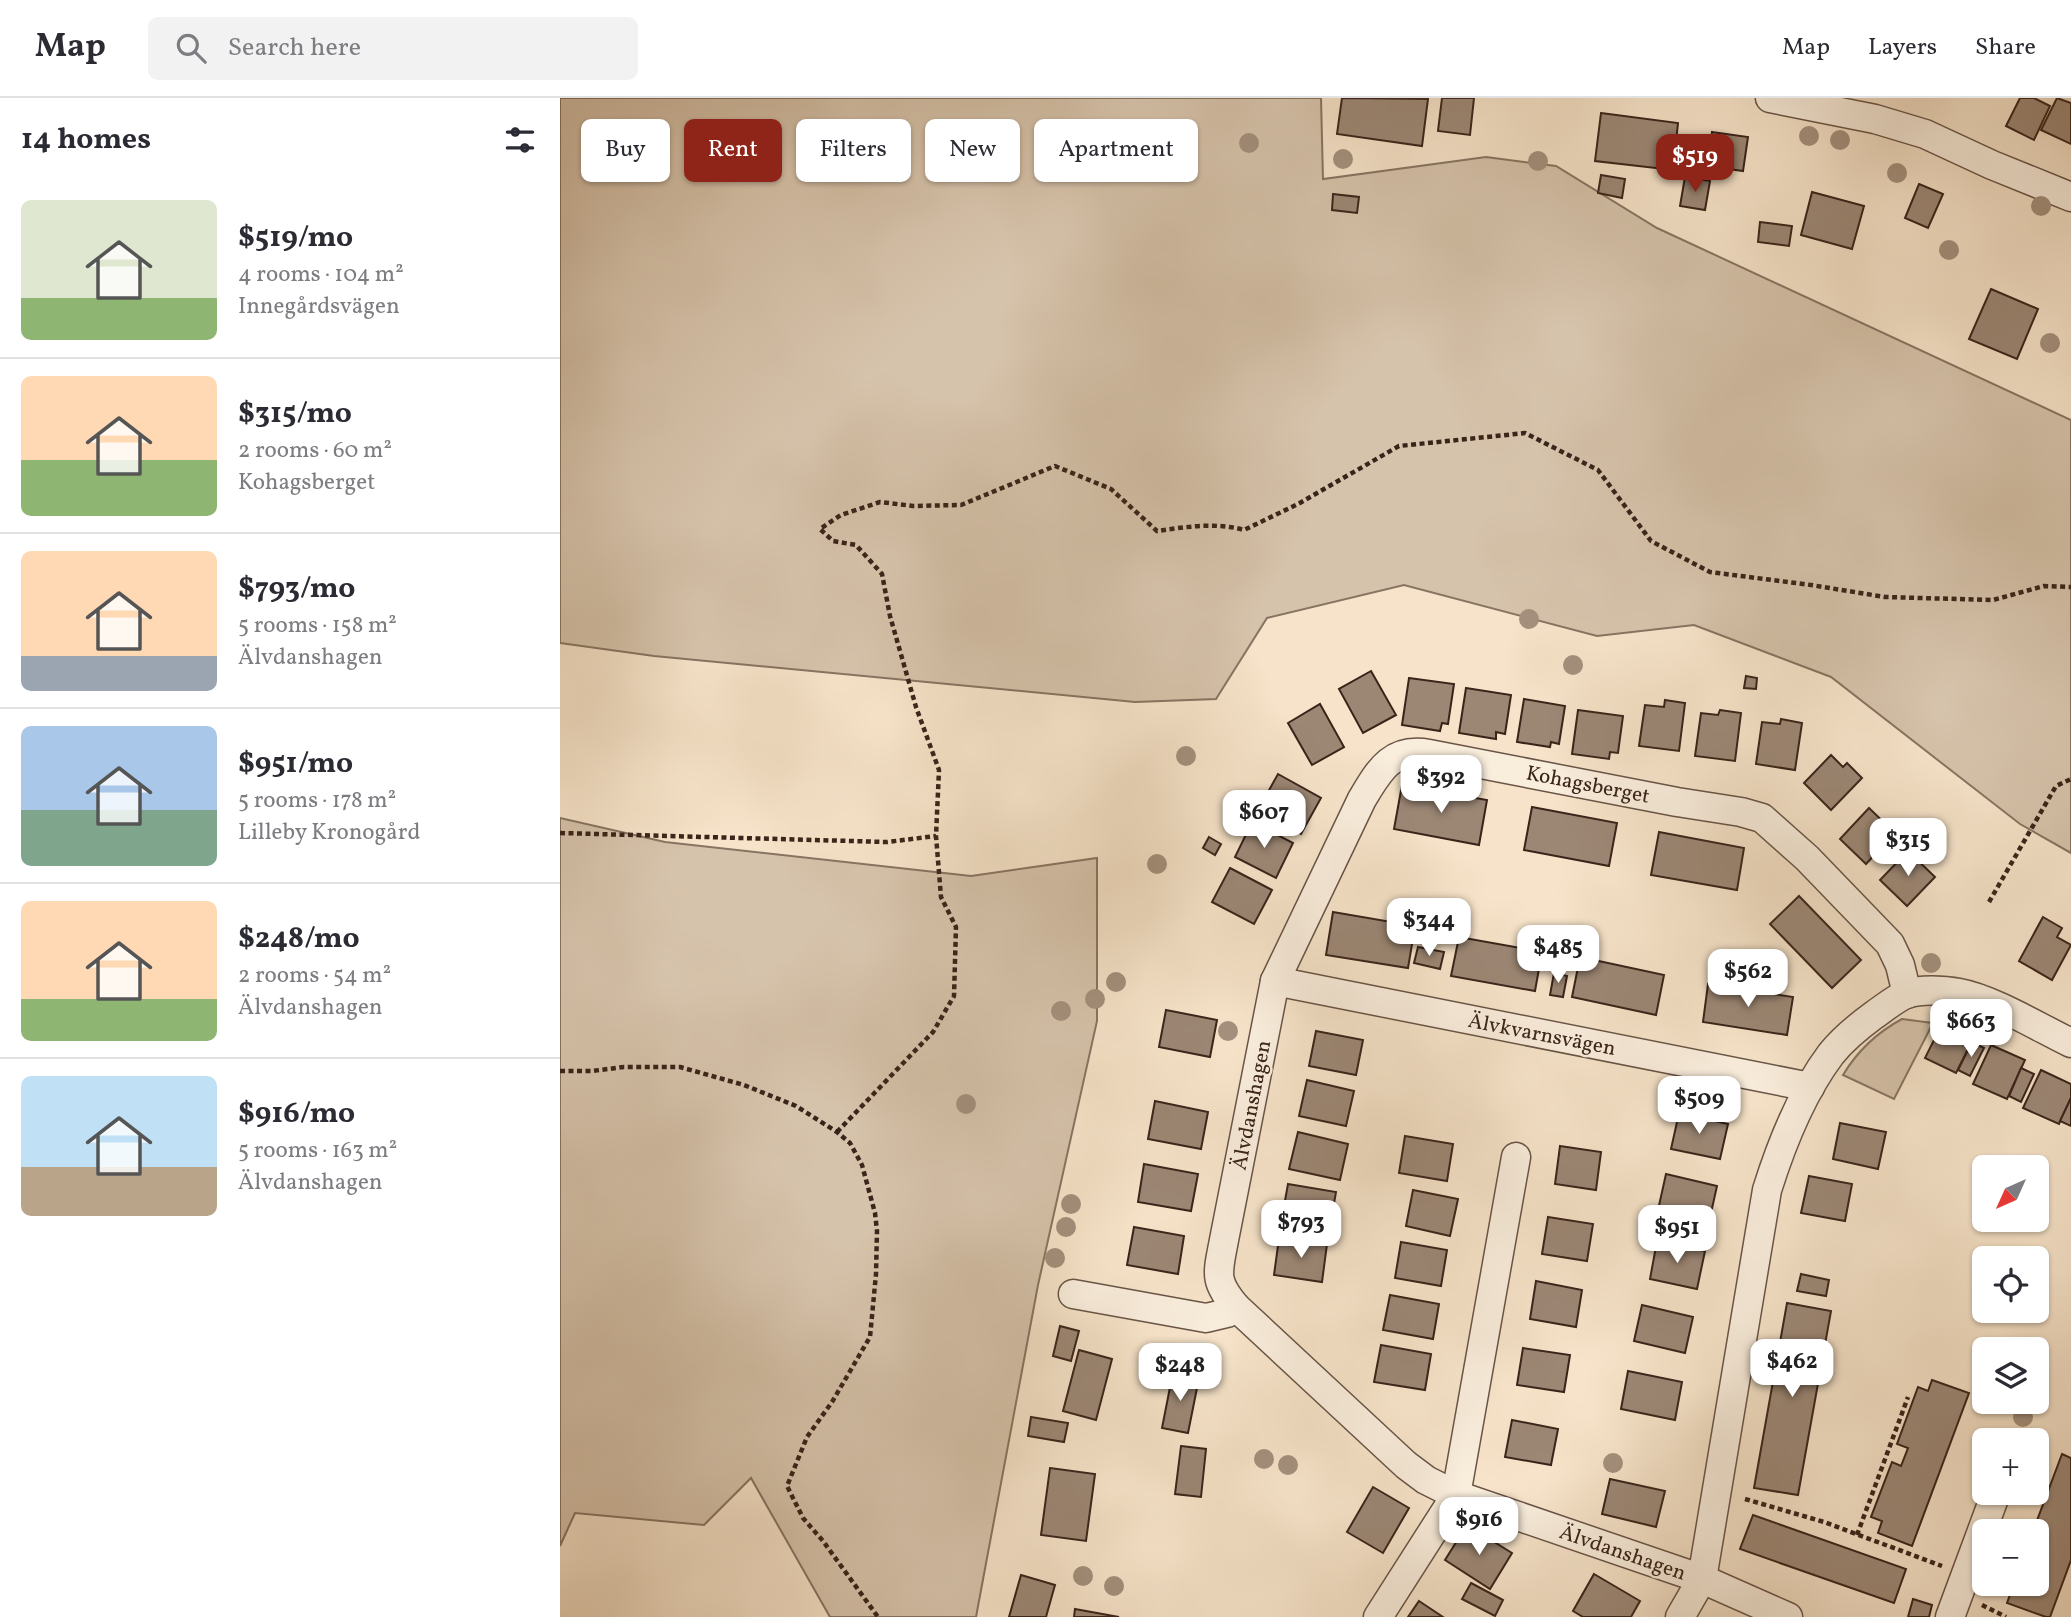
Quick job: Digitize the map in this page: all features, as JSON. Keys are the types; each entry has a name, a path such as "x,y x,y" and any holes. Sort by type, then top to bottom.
{"street":[{"path":"1770,98 1875,119 1925,134 2071,197"},
{"name":"Kohagsberget","path":"1275,981 1362,799 1377,775 1391,760 1403,754 1422,752 1762,818 1807,858 1891,944 1900,965 1907,994"},
{"name":"Älvkvarnsvägen","path":"1275,981 1810,1087"},
{"name":"Älvdanshagen","path":"1275,981 1218,1275 1222,1291 1406,1465 1426,1480 1455,1495 1702,1578 1788,1617"},
{"path":"1680,1617 1702,1578 1767,1189 1778,1157 1810,1087 1832,1053 1856,1028 1907,994 1922,991 1960,993 1992,1004 2071,1044"},
{"path":"1378,1617 1455,1495 1516,1157"},
{"path":"1073,1294 1206,1318 1227,1313 1236,1307"},
{"path":"1950,1617 1992,1505"}],"path":[{"path":"837,1132 933,1032 954,996 956,927 941,897 936,836 939,771 916,707 881,574 856,545 833,541 820,529 841,515 880,502 913,506 961,506 1055,466 1111,489 1157,531 1230,526 1244,530 1399,446 1525,433 1598,470 1651,541 1710,572 1885,597 1993,600 2045,586 2071,587"},
{"path":"1989,902 2056,786 2071,779"},
{"path":"560,833 887,842 936,836"},
{"path":"560,1071 680,1067 744,1085 796,1106 850,1143 862,1165 874,1213 876,1263 870,1337 839,1391 807,1437 787,1486 803,1518 878,1617"},
{"path":"1857,1535 1908,1397"},
{"path":"1717,1491 1825,1522 1966,1574"}],"shaded area":[{"path":"560,98 1321,98 1323,179 1486,157 1556,166 1657,228 2071,420 2071,853 2020,824 1831,677 1694,625 1597,636 1404,585 1267,618 1216,699 1135,702 654,656 560,643"},
{"path":"560,818 665,842 971,876 1097,858 1097,1021 1038,1285 976,1617 830,1617 751,1478 704,1525 575,1513 560,1546"},
{"path":"1902,1019 1933,1023 1894,1099 1843,1075 1868,1043"}],"building":[{"path":"1342,98 1428,99 1422,146 1337,134"},
{"path":"1442,98 1474,98 1470,135 1438,131"},
{"path":"2020,98 2034,98 2050,106 2034,140 2006,126"},
{"path":"2057,98 2071,103 2071,144 2041,130"},
{"path":"1601,113 1678,123 1673,170 1595,161"},
{"path":"1712,132 1748,137 1743,171 1708,166"},
{"path":"1601,175 1625,179 1622,198 1598,193"},
{"path":"1685,177 1710,181 1705,210 1680,206"},
{"path":"1919,184 1943,194 1928,228 1905,218"},
{"path":"1812,192 1864,206 1852,249 1801,235"},
{"path":"1333,194 1359,197 1357,213 1332,210"},
{"path":"1760,222 1792,226 1789,246 1758,242"},
{"path":"1991,289 2038,309 2017,359 1969,339"},
{"path":"1371,671 1396,715 1363,733 1339,689"},
{"path":"1746,676 1757,678 1756,689 1744,688"},
{"path":"1409,678 1454,684 1448,724 1442,723 1440,731 1402,725"},
{"path":"1466,688 1511,695 1505,734 1496,732 1496,739 1459,733"},
{"path":"1524,699 1565,706 1559,744 1551,742 1550,747 1517,742"},
{"path":"1665,700 1685,703 1679,751 1639,746 1645,705 1664,707"},
{"path":"1320,704 1344,747 1312,765 1288,723"},
{"path":"1578,710 1623,716 1618,753 1610,752 1609,759 1572,754"},
{"path":"1720,710 1741,713 1735,761 1695,756 1701,713 1718,715"},
{"path":"1781,719 1802,723 1795,770 1756,764 1762,722 1780,724"},
{"path":"1831,755 1843,767 1847,763 1862,778 1831,810 1804,783"},
{"path":"1278,774 1321,798 1301,834 1258,810"},
{"path":"1402,785 1487,800 1479,845 1394,829"},
{"path":"1532,807 1617,823 1609,866 1524,850"},
{"path":"1869,808 1895,833 1866,864 1840,839"},
{"path":"1252,822 1293,843 1276,878 1235,857"},
{"path":"1659,832 1744,848 1737,890 1651,875"},
{"path":"1209,837 1221,844 1215,855 1203,848"},
{"path":"1908,851 1935,877 1907,906 1880,880"},
{"path":"1230,868 1272,890 1254,924 1212,902"},
{"path":"1799,896 1861,960 1832,988 1770,924"},
{"path":"1333,912 1415,926 1408,968 1326,955"},
{"path":"2043,917 2062,928 2057,937 2071,945 2052,980 2019,961"},
{"path":"1459,937 1542,952 1535,991 1451,976"},
{"path":"1418,947 1444,952 1440,969 1414,963"},
{"path":"1580,957 1664,975 1656,1015 1572,997"},
{"path":"1554,973 1567,976 1563,997 1550,995"},
{"path":"1708,984 1793,997 1787,1035 1703,1022"},
{"path":"1166,1010 1217,1020 1210,1057 1159,1047"},
{"path":"1943,1022 1974,1037 1956,1073 1925,1058"},
{"path":"1316,1031 1363,1040 1356,1075 1309,1066"},
{"path":"1972,1042 1984,1048 1970,1076 1958,1070"},
{"path":"1991,1045 2025,1060 2007,1099 1973,1084"},
{"path":"2021,1068 2034,1074 2021,1102 2009,1096"},
{"path":"2041,1070 2071,1084 2071,1098 2059,1124 2023,1108"},
{"path":"1307,1080 1354,1091 1346,1126 1299,1116"},
{"path":"2071,1098 2071,1126 2060,1121"},
{"path":"1155,1101 1208,1112 1201,1149 1148,1139"},
{"path":"1679,1113 1728,1124 1720,1159 1671,1149"},
{"path":"1840,1123 1886,1132 1878,1169 1833,1159"},
{"path":"1298,1132 1348,1144 1340,1180 1289,1169"},
{"path":"1405,1136 1453,1144 1447,1181 1399,1173"},
{"path":"1560,1146 1601,1152 1596,1190 1555,1184"},
{"path":"1144,1164 1198,1174 1191,1211 1138,1202"},
{"path":"1666,1174 1717,1186 1709,1222 1658,1210"},
{"path":"1809,1176 1852,1184 1845,1221 1801,1213"},
{"path":"1288,1184 1336,1192 1329,1232 1281,1223"},
{"path":"1413,1190 1458,1199 1450,1236 1406,1226"},
{"path":"1548,1217 1593,1224 1587,1261 1542,1254"},
{"path":"1134,1227 1184,1236 1178,1274 1127,1265"},
{"path":"1279,1238 1327,1244 1322,1282 1274,1275"},
{"path":"1657,1241 1705,1251 1697,1289 1650,1279"},
{"path":"1401,1242 1447,1250 1441,1286 1395,1278"},
{"path":"1801,1274 1829,1280 1826,1296 1797,1291"},
{"path":"1536,1281 1582,1290 1576,1327 1530,1319"},
{"path":"1390,1295 1439,1304 1433,1339 1383,1330"},
{"path":"1787,1303 1831,1311 1798,1495 1754,1488"},
{"path":"1642,1305 1693,1317 1685,1353 1634,1341"},
{"path":"1060,1326 1079,1331 1071,1361 1053,1356"},
{"path":"1381,1345 1431,1354 1425,1390 1374,1382"},
{"path":"1152,1347 1169,1351 1163,1380 1146,1376"},
{"path":"1523,1348 1570,1355 1564,1392 1517,1385"},
{"path":"1079,1350 1112,1359 1096,1420 1063,1411"},
{"path":"1628,1371 1682,1382 1675,1420 1621,1409"},
{"path":"1173,1372 1199,1378 1188,1433 1162,1428"},
{"path":"1932,1380 1969,1393 1912,1546 1878,1533 1882,1521 1871,1517 1892,1462 1901,1466 1908,1448 1897,1444 1918,1387 1928,1391"},
{"path":"1031,1417 1068,1423 1064,1442 1028,1436"},
{"path":"1512,1420 1558,1429 1551,1465 1505,1457"},
{"path":"1181,1446 1206,1449 1201,1497 1175,1494"},
{"path":"2062,1454 2071,1458 2071,1560 2050,1617 2046,1617 2007,1603 2010,1596 2049,1596 2049,1519 2038,1519 2043,1505 2049,1505 2049,1489"},
{"path":"1050,1468 1095,1474 1086,1541 1041,1535"},
{"path":"1610,1479 1665,1491 1656,1527 1602,1514"},
{"path":"1373,1487 1409,1508 1383,1553 1347,1532"},
{"path":"1753,1515 1906,1569 1894,1603 1740,1549"},
{"path":"1467,1525 1512,1553 1490,1589 1445,1560"},
{"path":"1594,1574 1640,1601 1631,1617 1583,1617 1573,1611"},
{"path":"1021,1575 1055,1585 1046,1617 1009,1617"},
{"path":"1471,1583 1503,1600 1495,1616 1462,1599"},
{"path":"1913,1599 1932,1605 1929,1617 1908,1617"},
{"path":"1419,1601 1443,1617 1408,1617"},
{"path":"1075,1609 1119,1617 1074,1617"}]}
